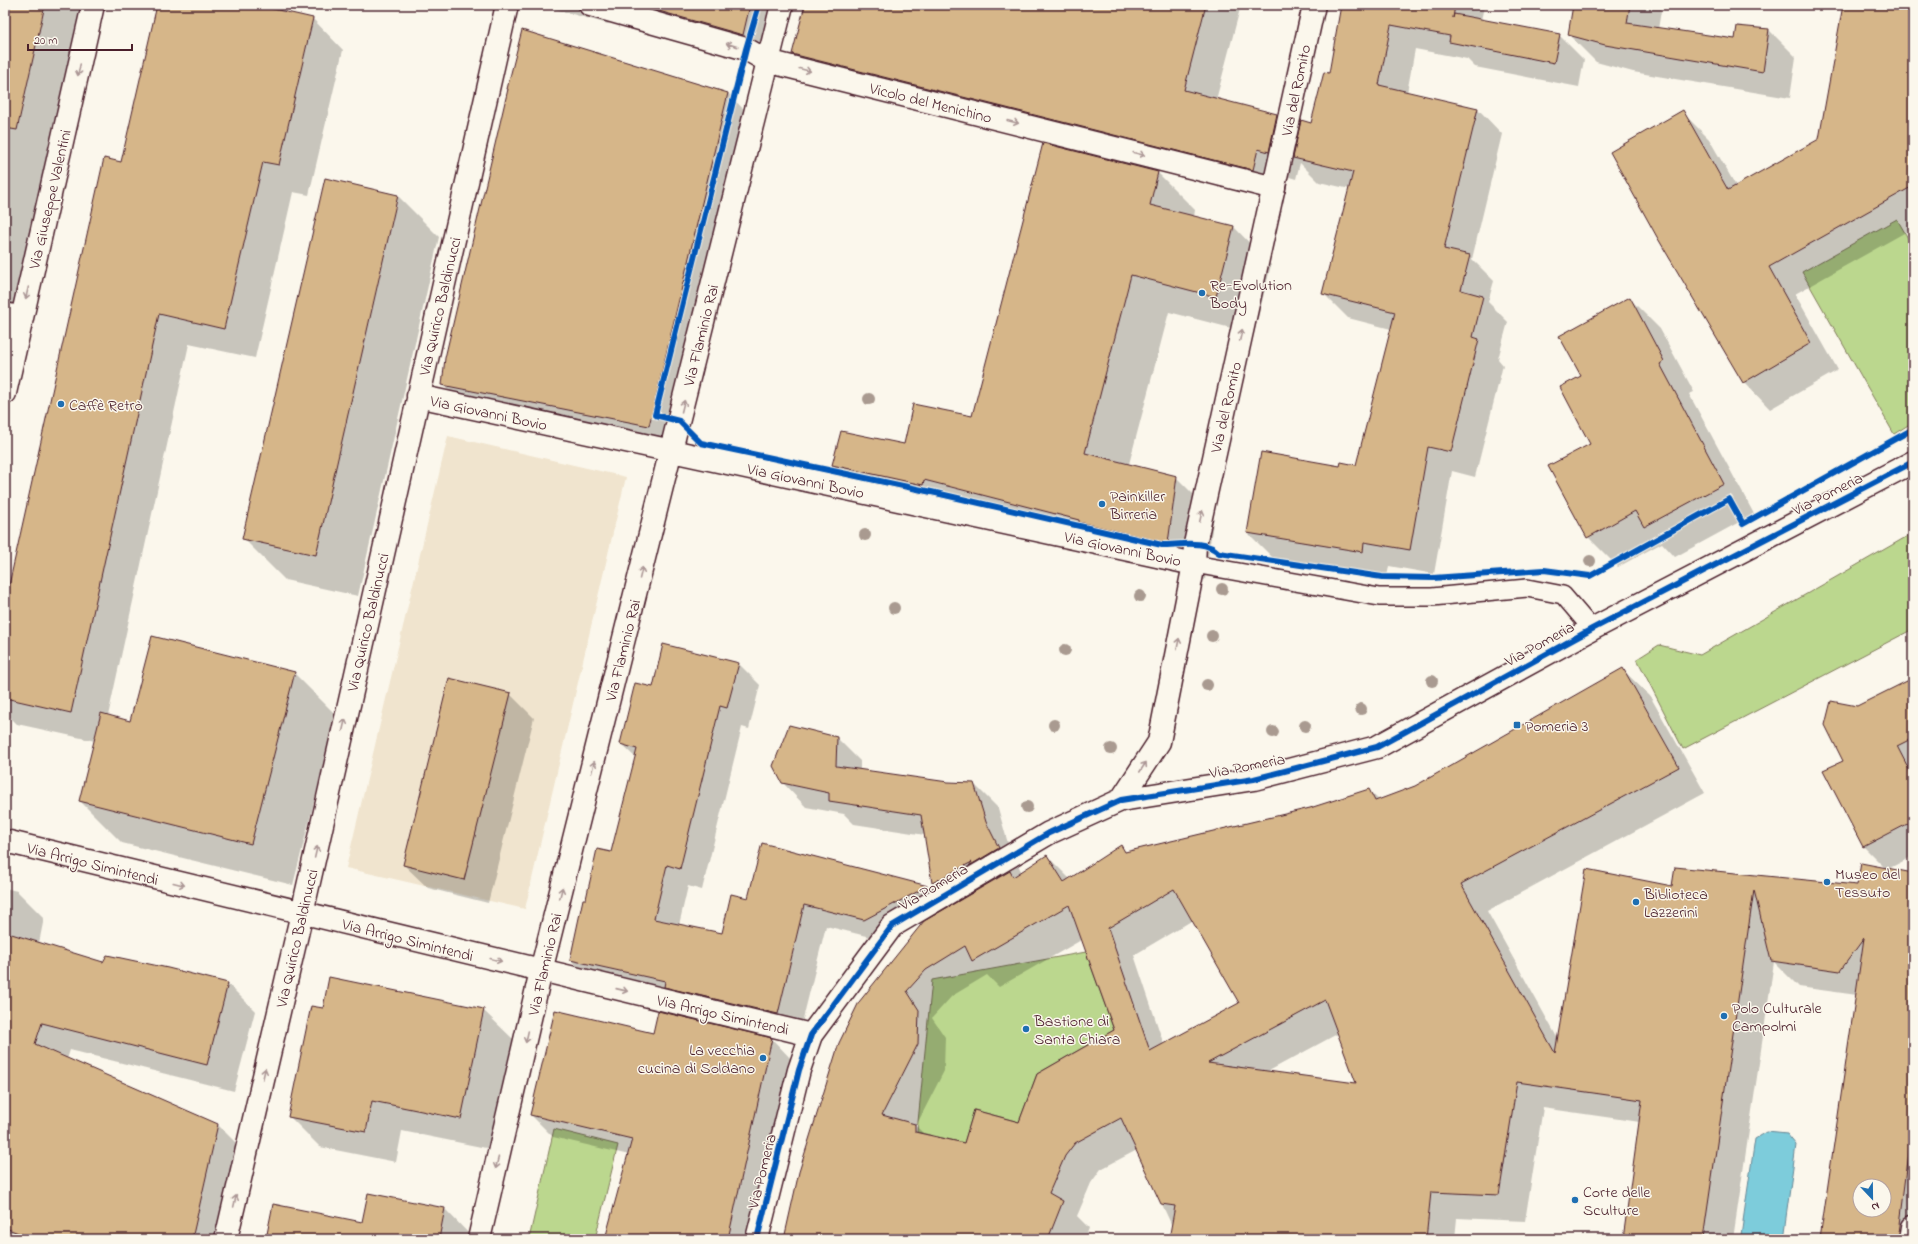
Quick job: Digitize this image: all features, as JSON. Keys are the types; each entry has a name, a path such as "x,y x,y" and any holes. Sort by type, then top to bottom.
{"street":[{"name":"Via Giuseppe Valentini","path":"5,393 13,316 93,5"},
{"name":"Via Quirico Baldinucci","path":"226,1239 302,913 507,5"},
{"name":"Vicolo del Menichino","path":"590,5 746,49 767,61 1274,188"},
{"name":"Via Flaminio Rai","path":"479,1239 541,971 672,451 782,5"},
{"name":"Via del Romito","path":"1122,800 1159,742 1194,564 1195,544 1314,5"},
{"name":"Via Giovanni Bovio","path":"418,396 1194,564"},
{"name":"Via Pomeria","path":"757,1239 800,1070 811,1035 892,926 1049,833 1122,800 1254,779 1378,747 1592,629 1913,462"},
{"name":"Via Arrigo Simintendi","path":"5,841 811,1035"},
{"path":"1911,1239 1913,1226"}],"lane":[{"path":"1194,564 1379,597 1432,597 1526,588 1564,595 1592,629"}],"shaded area":[{"path":"448,436 626,477 525,909 346,868"}],"green space":[{"path":"1897,219 1913,247 1913,422 1894,434 1802,272"},
{"path":"1913,533 1913,629 1683,749 1637,659 1659,645 1700,655"},
{"path":"1086,952 1114,1030 1037,1074 1019,1122 974,1110 964,1143 917,1132 932,980"},
{"path":"554,1129 618,1145 595,1239 529,1239"}],"water":[{"path":"1767,1132 1787,1134 1796,1145 1783,1239 1744,1239 1741,1235 1755,1139"}],"building":[{"path":"5,5 45,5 17,130 5,128"},
{"path":"157,5 256,5 313,18 279,165 263,162 224,329 159,314 71,713 5,698 5,603 104,158 121,162"},
{"path":"645,5 750,5 743,35 645,7"},
{"path":"805,5 1206,5 1184,90 1277,114 1269,152 1258,149 1253,170 792,54"},
{"path":"1341,5 1455,5 1453,18 1454,14 1560,34 1554,63 1449,42 1450,36 1391,25 1379,85 1478,108 1444,249 1470,255 1461,290 1483,296 1473,337 1479,339 1451,452 1428,447 1410,550 1364,542 1363,552 1247,533 1261,452 1340,466 1341,462 1356,465 1395,312 1322,294 1353,172 1293,158 1301,120 1311,123 1324,72 1329,73"},
{"path":"1573,5 1630,5 1627,23 1735,39 1737,26 1769,29 1763,72 1605,45 1568,35"},
{"path":"1843,5 1913,5 1913,186 1769,267 1811,343 1743,383 1657,237 1610,152 1683,110 1728,190 1819,139"},
{"path":"522,30 728,93 649,426 442,385 445,358"},
{"path":"1043,143 1158,172 1150,205 1234,226 1216,297 1131,275 1085,453 1177,476 1168,543 1079,522 1079,520 924,480 923,485 832,465 841,431 904,444 913,404 972,416"},
{"path":"325,178 398,195 316,555 242,539"},
{"path":"1630,297 1664,361 1660,364 1724,484 1644,527 1635,511 1587,538 1548,466 1590,444 1560,387 1581,376 1559,336"},
{"path":"152,636 295,672 251,844 79,801 101,713 130,721"},
{"path":"663,644 739,663 727,708 720,706 680,869 667,865 654,919 722,933 731,894 748,898 762,843 928,886 864,920 804,905 778,1014 664,987 665,981 570,960 583,899 586,899 597,849 611,852 637,749 620,744 635,683 653,687"},
{"path":"1623,668 1679,767 1461,884 1555,1053 1586,869 1672,886 1675,867 1857,885 1861,863 1913,873 1913,1121 1898,1239 1820,1239 1864,938 1840,971 1771,961 1754,890 1703,1239 1623,1239 1642,1100 1517,1082 1499,1195 1431,1192 1426,1239 1169,1239 1175,1206 1161,1204 1121,1118 1075,1143 1065,1156 1049,1193 1063,1201 1048,1239 784,1239 799,1172 839,1043 859,1002 924,921 1010,871 1013,877 1047,855 1064,882 1121,845 1125,852 1310,808 1369,789 1375,801 1415,786","holes":["1174,889 1239,1003 1150,1051 1108,928","1069,905 1114,1030 1037,1074 1019,1122 974,1110 964,1143 915,1132 915,1124 882,1115 918,1044 919,1010 907,991 926,970 965,946 972,961","1325,1000 1356,1083 1208,1063"]},
{"path":"449,678 511,693 464,880 403,865"},
{"path":"1913,678 1913,738 1897,746 1913,777 1913,821 1863,847 1823,770 1843,761 1825,725 1831,701 1857,706"},
{"path":"789,725 837,737 836,766 948,782 974,783 986,822 999,848 969,866 972,862 932,883 921,815 829,801 829,793 782,783 773,766"},
{"path":"5,932 103,962 107,955 228,983 207,1065 42,1023 35,1044 218,1124 192,1239 35,1239 5,1228"},
{"path":"329,977 484,1009 461,1119 372,1101 366,1132 288,1117 311,1006 323,1008"},
{"path":"555,1010 653,1033 658,1011 772,1038 728,1239 605,1239 632,1139 530,1115"},
{"path":"368,1193 445,1208 439,1239 266,1239 273,1204 362,1222"}],"cycle path":[{"path":"759,5 746,49 655,415 679,421 701,443 936,493 1162,545 1200,544 1219,553 1382,577 1433,578 1544,570 1590,576 1729,499 1743,524 1913,429"},
{"path":"757,1239 799,1070 811,1035 892,926 1049,833 1121,800 1254,779 1377,747 1592,629 1913,462"}],"place":[{"name":"Re-Evolution Body","path":"1202,293"},
{"name":"Caffè Retrò","path":"61,404"},
{"name":"Painkiller Birreria","path":"1102,504"},
{"name":"Pomeria 3","path":"1517,725"},
{"name":"Museo del Tessuto","path":"1827,882"},
{"name":"Biblioteca Lazzerini","path":"1636,902"},
{"name":"Polo Culturale Campolmi","path":"1724,1016"},
{"name":"Bastione di Santa Chiara","path":"1026,1029"},
{"name":"La vecchia cucina di Soldano","path":"763,1058"},
{"name":"Corte delle Sculture","path":"1575,1200"}]}
